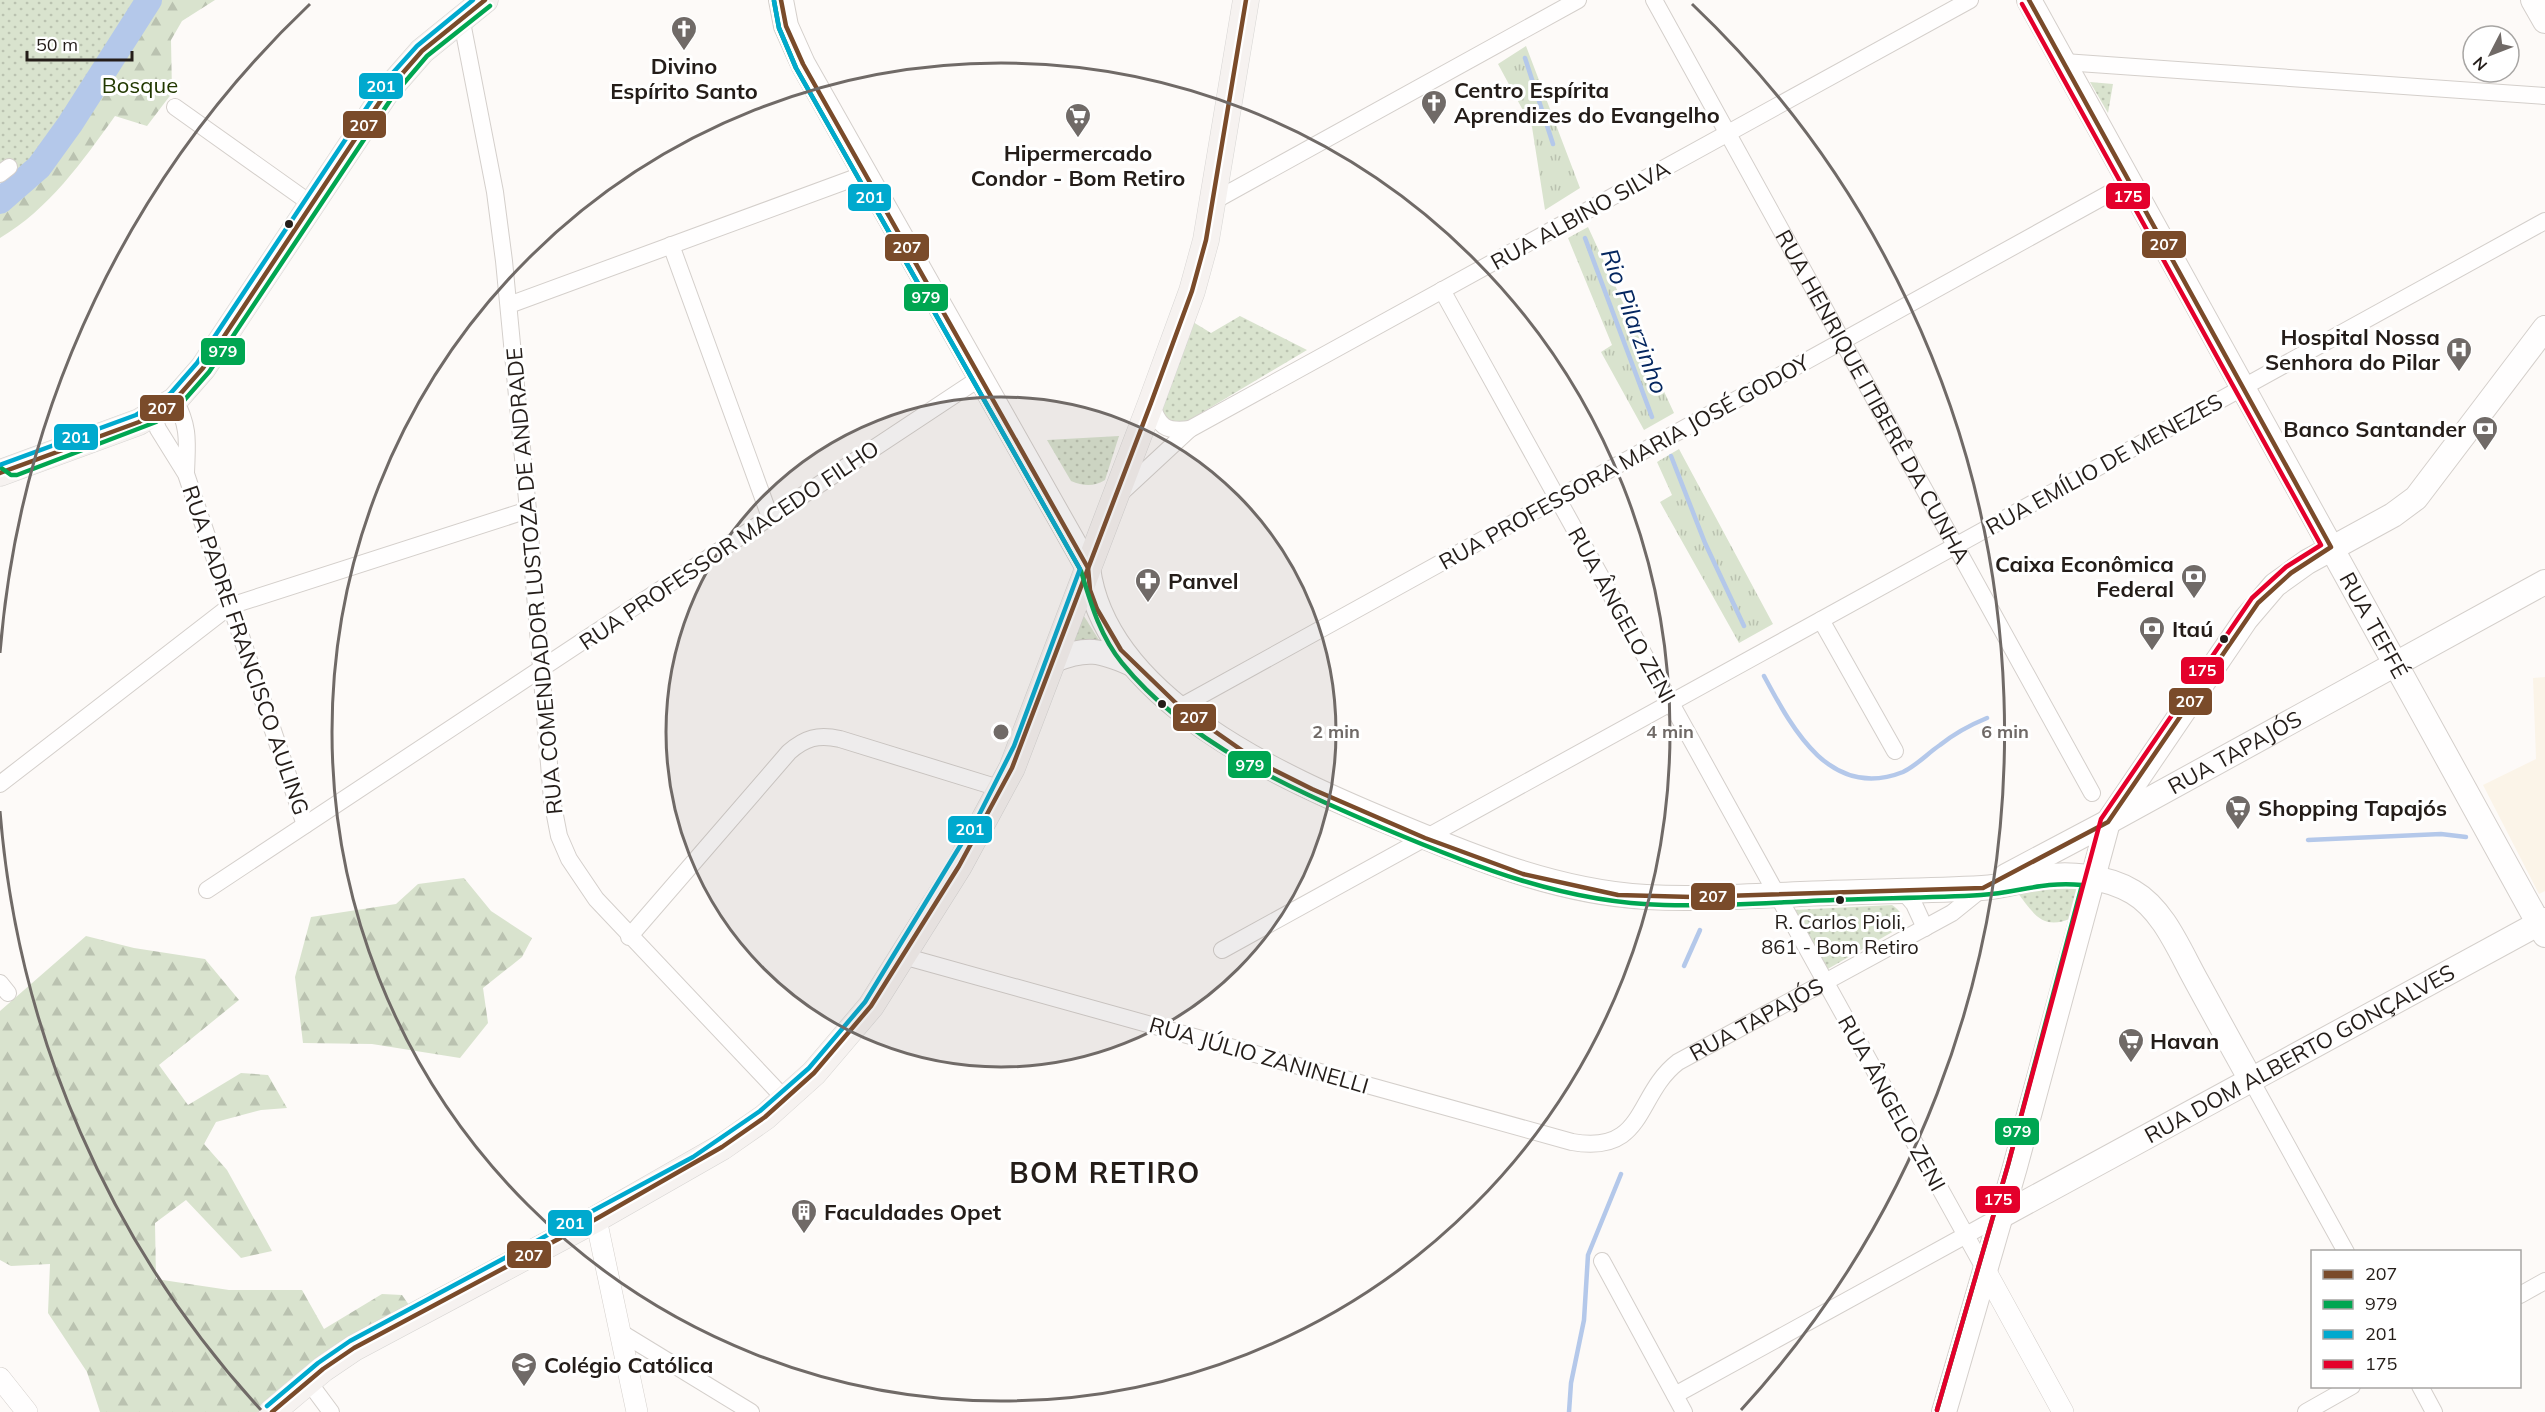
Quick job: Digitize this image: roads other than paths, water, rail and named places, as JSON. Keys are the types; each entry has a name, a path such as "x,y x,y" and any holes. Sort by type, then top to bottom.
{"main road":[{"path":"5,466 153,415 175,400 203,368 370,113 422,51 461,17 485,0"},
{"path":"781,0 786,26 803,64 1088,568 1090,590 1097,609 1115,640 1135,665 1180,707 1234,746 1282,775 1425,838 1523,874 1618,894 1668,897 1983,888 2050,876 2091,879 2118,885 2143,898 2164,923 2251,1080"},
{"path":"272,1412 308,1381 354,1348 596,1219 722,1147 786,1100 814,1073 855,1026 903,956 959,866 1002,789 1021,748 1151,403 1200,264 1214,201 1246,0"},
{"name":"RUA TEFFÉ","path":"2029,0 2543,926"},
{"path":"2533,0 2545,21"},
{"path":"1944,1412 2014,1167 2108,822 2258,603 2291,573 2331,547 2393,514 2415,498 2545,328"},
{"name":"RUA TAPAJÓS","path":"1983,888 2108,822 2545,582"},
{"path":"1054,660 1078,652 1099,651 1135,665"},
{"path":"2164,740 2166,751 2172,761 2180,769 2194,775"},
{"name":"RUA DOM ALBERTO GONÇALVES","path":"1999,1217 2251,1080 2543,926"},
{"path":"2014,1167 2030,1180 2054,1188"}],"street":[{"path":"1214,201 1578,0"},
{"name":"RUA HENRIQUE ITIBERÊ DA CUNHA","path":"1654,0 2092,794"},
{"name":"RUA ALBINO SILVA","path":"1115,497 1190,429 1970,0"},
{"name":"RUA COMENDADOR LUSTOZA DE ANDRADE","path":"461,17 495,192 509,305 552,800 559,836 581,880 629,937 786,1100"},
{"path":"2064,62 2545,96"},
{"path":"174,107 310,203"},
{"path":"509,305 865,174"},
{"name":"RUA PROFESSORA MARIA JOSÉ GODOY","path":"1180,707 2130,182"},
{"name":"RUA EMÍLIO DE MENEZES","path":"1222,950 2545,222"},
{"path":"671,245 770,517"},
{"name":"RUA ÂNGELO ZENI","path":"1442,290 2063,1412"},
{"name":"RUA PROFESSOR MACEDO FILHO","path":"207,890 980,378"},
{"name":"RUA PADRE FRANCISCO AULING","path":"175,400 182,413 187,431 186,474"},
{"path":"1151,403 1156,419 1165,428 1174,431 1190,429"},
{"name":"RUA PADRE FRANCISCO AULING","path":"153,415 158,429 186,474 305,825"},
{"path":"0,784 230,606 528,510"},
{"path":"1821,620 1895,751"},
{"path":"629,937 789,752 811,737 826,736 840,739 1002,789"},
{"name":"RUA TAPAJÓS","path":"1616,1138 1635,1123 1656,1084 1678,1062 1952,913 1983,888"},
{"path":"1902,890 1914,904 1925,928"},
{"name":"RUA JÚLIO ZANINELLI","path":"903,956 1572,1142 1596,1144 1616,1138"},
{"path":"2251,1080 2345,1250"},
{"name":"RUA DOM ALBERTO GONÇALVES","path":"1675,1395 1999,1217"},
{"path":"596,1219 637,1412"},
{"path":"1602,1261 1684,1412"},
{"path":"2521,1294 2545,1281"},
{"path":"620,1332 751,1412"},
{"path":"0,1378 27,1412"},
{"path":"308,1381 331,1412"},
{"path":"2306,1412 2348,1388"},
{"path":"2421,1388 2434,1412"}],"waterway":[{"path":"0,201 39,167 70,124 149,0"},
{"name":"Rio Pilarzinho","path":"1525,58 1553,144"},
{"name":"Rio Pilarzinho","path":"1585,238 1652,417"},
{"name":"Rio Pilarzinho","path":"1671,456 1705,543 1744,626"},
{"name":"Rio Pilarzinho","path":"1764,676 1801,737 1834,768 1854,777 1877,778 1903,772 1957,733 1987,718"},
{"name":"Rio Pilarzinho","path":"2308,840 2441,834 2466,837"},
{"path":"1684,966 1700,930"},
{"path":"1569,1412 1571,1383 1584,1320 1588,1255 1621,1174"}],"place":[{"name":"Divino Espírito Santo","path":"684,52"},
{"name":"Centro Espírita Aprendizes do Evangelho","path":"1434,126"},
{"name":"Hipermercado Condor - Bom Retiro","path":"1078,139"},
{"name":"Hospital Nossa Senhora do Pilar","path":"2459,373"},
{"name":"Banco Santander","path":"2485,452"},
{"name":"Caixa Econômica Federal","path":"2194,600"},
{"name":"Panvel","path":"1148,604"},
{"name":"Itaú","path":"2152,652"},
{"name":"Shopping Tapajós","path":"2238,831"},
{"name":"R. Carlos Pioli, 861 - Bom Retiro","path":"1840,900"},
{"name":"Havan","path":"2131,1064"},
{"name":"Faculdades Opet","path":"804,1235"},
{"name":"Colégio Católica","path":"524,1388"}],"district":[{"name":"BOM RETIRO","path":"1105,1172"}],"park label":[{"name":"Bosque","path":"140,85"}]}
